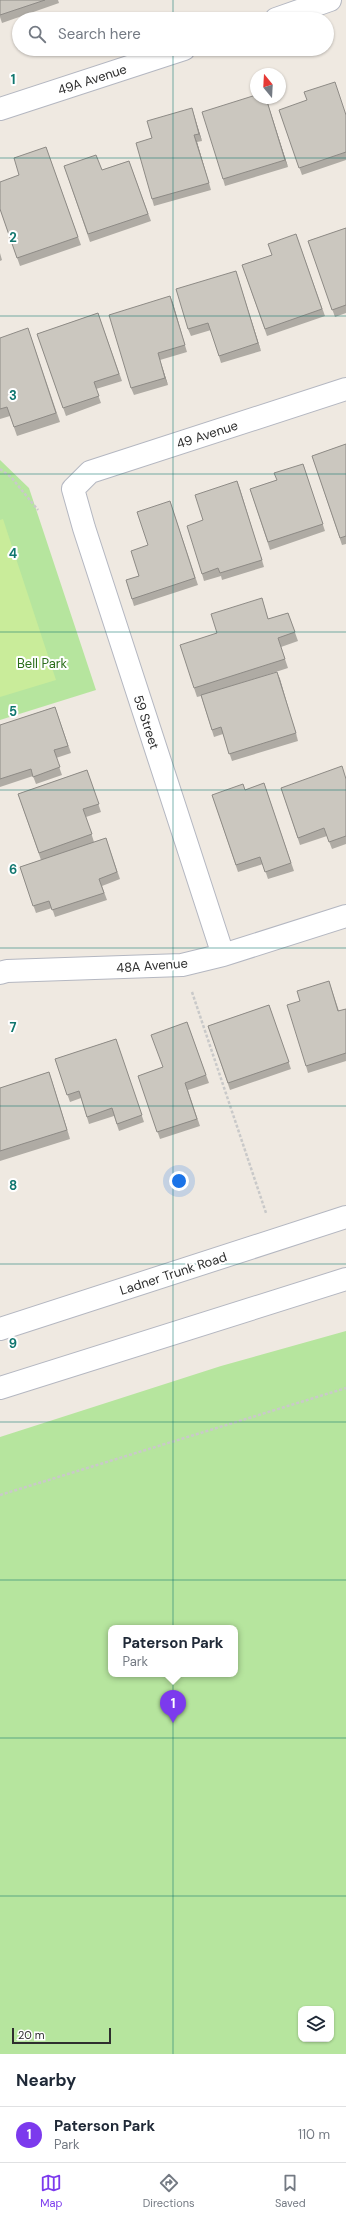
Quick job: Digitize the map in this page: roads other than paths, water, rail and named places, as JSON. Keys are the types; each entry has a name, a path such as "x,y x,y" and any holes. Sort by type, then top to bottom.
{"street":[{"path":"297,12 330,1"},
{"name":"49A Avenue","path":"0,109 163,56"},
{"name":"49 Avenue","path":"73,489 90,472 346,389"},
{"name":"59 Street","path":"73,489 84,528 223,955"},
{"name":"48A Avenue","path":"0,974 7,971 182,965 223,955 346,916"},
{"name":"Ladner Trunk Road","path":"0,1329 346,1217"},
{"path":"0,1388 346,1279"}],"place":[{"name":"Paterson Park","path":"173,1723"}],"park label":[{"name":"Bell Park","path":"42,663"}]}
